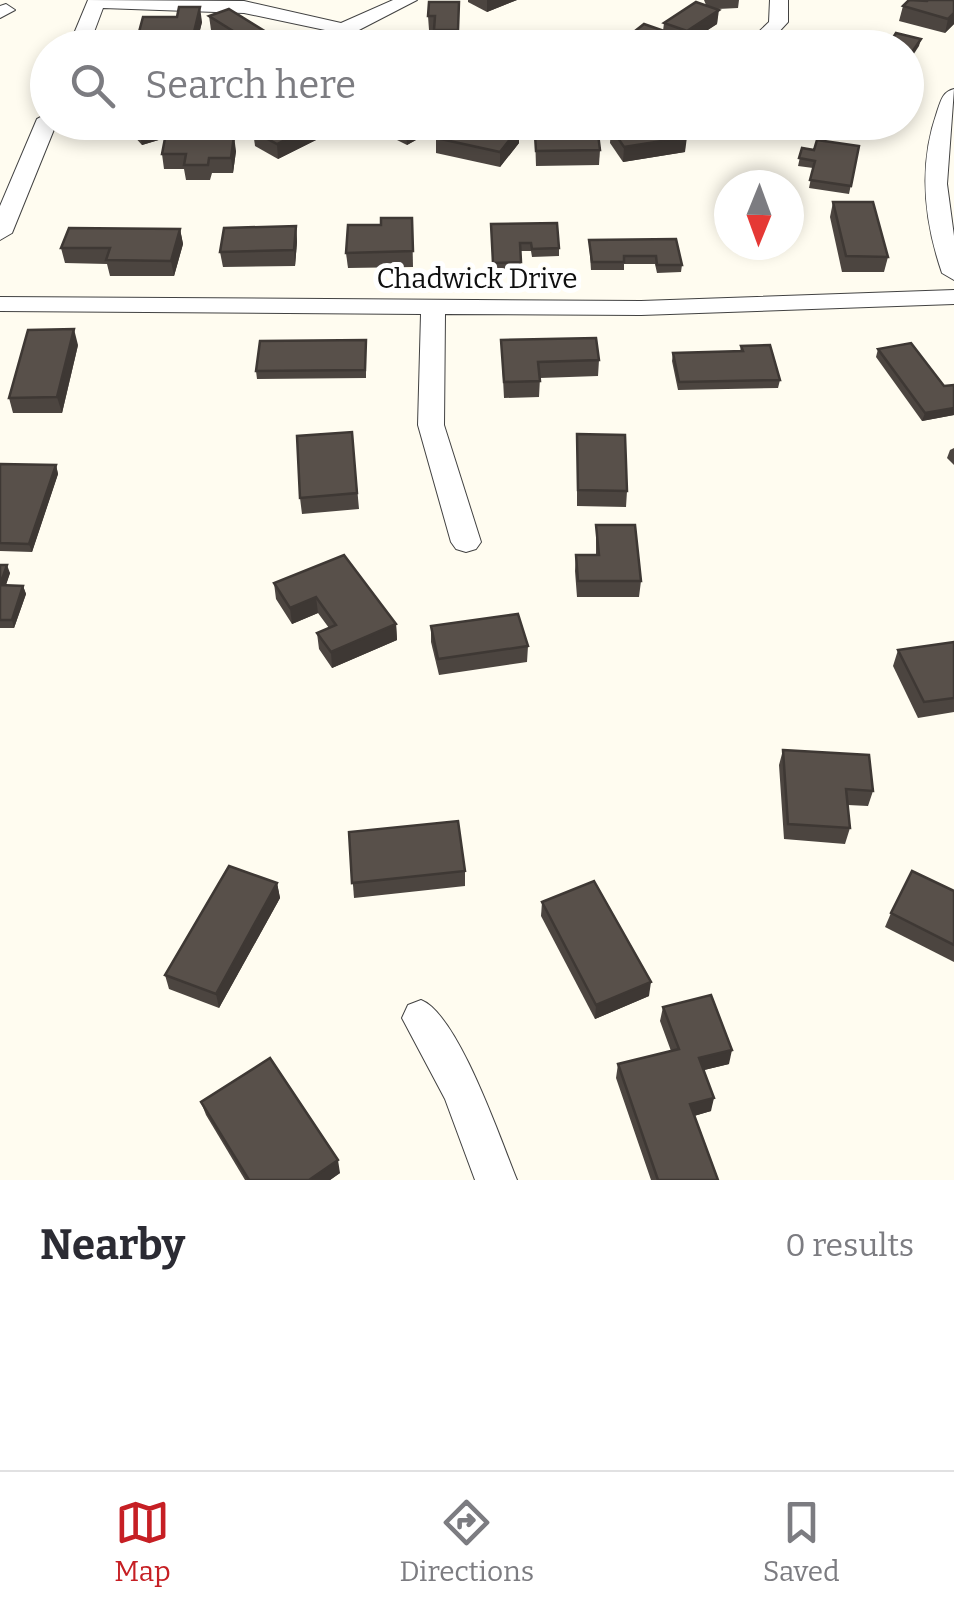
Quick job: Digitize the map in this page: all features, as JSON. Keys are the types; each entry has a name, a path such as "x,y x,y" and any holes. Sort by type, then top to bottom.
{"street":[{"path":"340,30 408,0"},
{"path":"771,30 778,24 782,10 779,0"},
{"path":"85,30 97,1 276,5 354,30"},
{"path":"954,95 938,138 934,208 954,272"},
{"path":"0,233 40,140"},
{"name":"Chadwick Drive","path":"0,304 433,309 720,307 954,298"},
{"path":"433,309 431,425 466,542"},
{"path":"420,1018 461,1090 496,1180"}],"building":[{"path":"909,0 954,0 954,13 948,19 903,6"},
{"path":"429,2 459,2 458,30 434,30 435,16 428,16"},
{"path":"696,2 719,10 689,30 664,23"},
{"path":"179,7 200,7 194,30 140,30 143,17 177,17"},
{"path":"229,9 263,30 232,30 209,16"},
{"path":"644,24 661,30 636,30"},
{"path":"165,140 233,140 231,158 209,158 208,165 184,165 186,154 162,154"},
{"path":"445,140 510,140 500,152"},
{"path":"535,140 599,140 600,150 536,151"},
{"path":"619,140 668,140 624,147"},
{"path":"817,140 859,146 851,186 810,180 815,161 799,158 802,148 814,150"},
{"path":"833,202 873,202 888,257 846,256"},
{"path":"381,218 412,218 413,251 346,253 348,225 381,225"},
{"path":"557,223 559,248 532,249 531,243 520,243 521,262 493,263 491,224"},
{"path":"296,226 294,250 220,252 224,228"},
{"path":"69,228 180,229 171,261 106,260 110,248 61,248"},
{"path":"676,239 682,265 657,265 656,256 592,262 589,240"},
{"path":"74,329 57,397 9,398 28,330"},
{"path":"596,338 599,360 538,362 540,381 504,382 501,340"},
{"path":"366,340 365,370 256,371 260,341"},
{"path":"911,343 944,386 954,385 954,408 925,413 878,349"},
{"path":"770,345 780,380 679,382 673,353 743,351 741,346"},
{"path":"352,432 357,493 300,498 297,436"},
{"path":"577,434 625,435 627,491 578,490"},
{"path":"0,464 56,465 29,544 0,543"},
{"path":"596,525 635,525 641,581 578,581 576,555 599,555"},
{"path":"344,555 396,624 331,652 317,633 336,625 316,597 290,608 274,583"},
{"path":"0,565 7,565 0,585"},
{"path":"0,585 23,586 12,620 0,620"},
{"path":"518,614 528,646 438,659 431,626"},
{"path":"954,642 954,698 924,702 898,650"},
{"path":"783,750 869,755 873,791 846,789 850,828 788,824"},
{"path":"458,821 465,871 352,883 349,832"},
{"path":"229,866 277,883 216,994 165,975"},
{"path":"912,871 954,891 954,945 891,913"},
{"path":"594,881 651,982 596,1005 542,902"},
{"path":"711,995 732,1050 699,1058 714,1098 690,1104 718,1180 658,1180 618,1064 679,1049 663,1007"},
{"path":"270,1058 338,1160 309,1180 249,1180 201,1102"}]}
